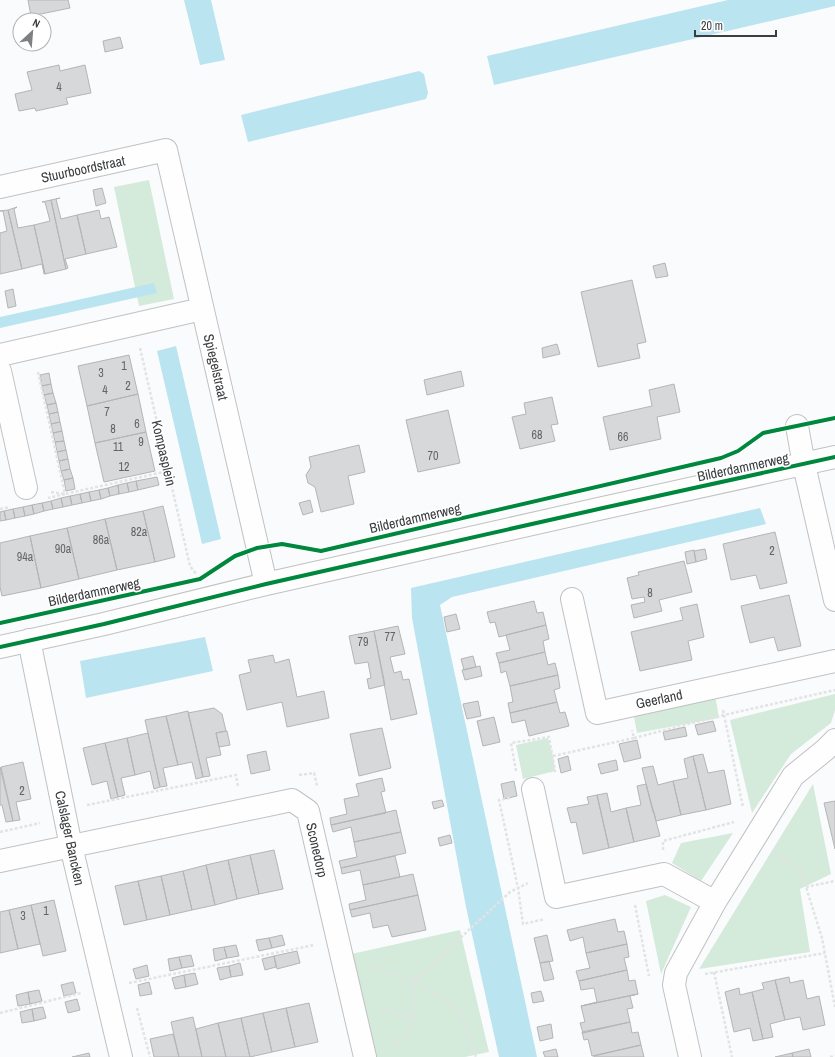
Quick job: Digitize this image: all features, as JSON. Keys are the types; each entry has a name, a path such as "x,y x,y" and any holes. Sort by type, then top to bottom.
{"street":[{"name":"Stuurboordstraat","path":"0,187 166,150"},
{"name":"Spiegelstraat","path":"166,150 266,584"},
{"path":"0,355 202,309"},
{"path":"0,371 26,488"},
{"path":"797,426 804,465 835,600"},
{"name":"Bilderdammerweg","path":"0,647 104,624 266,584 603,508 835,458"},
{"name":"Geerland","path":"572,599 597,713 835,660"},
{"name":"Calslager Bancken","path":"28,640 71,846 121,1057"},
{"path":"690,1057 674,985 676,973 715,902 793,776 832,746"},
{"path":"533,787 556,897 664,874 715,902"},
{"name":"Sconedorp","path":"0,861 292,800 308,811 365,1057"}],"path":[{"path":"33,348 65,494"},
{"path":"26,488 65,494 168,471"},
{"path":"553,756 835,690"},
{"path":"626,706 634,738"},
{"path":"518,888 499,800 533,787 555,771 549,738 511,743 518,780 533,787"},
{"path":"0,832 45,822 64,810 236,775 243,810"},
{"path":"664,874 663,842 738,821"},
{"path":"806,887 835,881"},
{"path":"387,1052 411,1033 415,980 510,892"},
{"path":"0,1013 105,988 340,950 415,980 461,1012 476,1057"},
{"path":"714,972 732,1057"},
{"path":"380,1014 384,1007 412,1020"},
{"path":"385,1035 398,1043"},
{"path":"830,1057 835,1056"}],"green space":[{"path":"149,180 174,299 139,306 114,187"},
{"path":"835,694 835,710 831,723 791,754 752,813 730,720"},
{"path":"715,695 719,718 637,733 633,711"},
{"path":"548,738 555,771 523,779 516,745"},
{"path":"813,784 831,874 800,889 810,952 699,969"},
{"path":"733,833 701,881 672,863 681,843"},
{"path":"665,895 691,907 661,974 646,901"},
{"path":"460,930 489,1052 465,1057 372,1057 347,955"}],"water":[{"path":"184,0 211,0 225,60 200,65"},
{"path":"728,0 835,0 835,6 494,85 487,56"},
{"path":"419,71 424,74 428,93 426,99 248,142 241,115"},
{"path":"154,283 157,293 0,328 0,317"},
{"path":"176,346 221,539 202,544 157,351"},
{"path":"760,508 766,524 452,597 440,605 537,1057 499,1057 466,907 412,618 411,588"},
{"path":"205,637 213,671 86,698 80,661"}],"building":[{"path":"28,0 68,0 70,8 50,12 30,12"},
{"path":"120,37 123,48 105,52 103,41"},
{"path":"59,65 60,71 85,65 91,93 66,98 68,104 36,111 35,108 19,111 15,94 32,90 27,72"},
{"path":"102,188 106,203 96,206 93,190"},
{"path":"60,198 56,199 61,219 77,215 86,254 65,259 68,268 66,269 51,200"},
{"path":"51,200 66,269 45,274 34,225 50,221 45,202 42,202"},
{"path":"17,207 14,209 18,228 34,225 45,274 42,264 22,269 8,210"},
{"path":"8,210 22,269 0,274 0,233 7,231 3,211 0,211"},
{"path":"99,210 101,219 109,217 117,247 86,254 77,215"},
{"path":"665,263 668,276 656,278 653,266"},
{"path":"632,280 646,342 637,344 640,358 598,367 581,292"},
{"path":"13,289 16,306 8,308 5,291"},
{"path":"557,344 560,354 543,358 542,348"},
{"path":"129,355 138,394 87,406 78,366"},
{"path":"461,371 464,386 427,395 424,380"},
{"path":"49,373 51,384 42,386 40,375"},
{"path":"51,384 53,393 44,395 42,386"},
{"path":"674,384 680,412 657,417 661,439 610,450 603,417 652,406 649,390"},
{"path":"53,393 56,403 47,405 44,395"},
{"path":"138,394 146,432 95,443 87,406"},
{"path":"552,397 558,424 551,425 555,441 520,449 512,417 526,414 524,403"},
{"path":"56,403 58,412 49,414 47,405"},
{"path":"448,410 460,463 418,472 406,420"},
{"path":"58,412 60,422 51,424 49,414"},
{"path":"60,422 62,431 53,433 51,424"},
{"path":"62,431 64,441 55,442 53,433"},
{"path":"146,432 155,471 104,482 95,443"},
{"path":"64,441 66,450 57,452 55,442"},
{"path":"359,445 365,472 348,476 354,504 321,512 315,487 308,483 306,475 311,467 309,457"},
{"path":"66,450 68,459 59,461 57,452"},
{"path":"68,459 70,469 61,471 59,461"},
{"path":"70,469 73,478 64,480 61,471"},
{"path":"157,477 159,485 138,490 136,481"},
{"path":"73,478 75,489 66,491 64,480"},
{"path":"136,481 138,490 129,492 127,483"},
{"path":"127,483 129,492 119,494 118,485"},
{"path":"118,485 119,494 110,496 108,488"},
{"path":"108,488 110,496 101,499 99,490"},
{"path":"99,490 101,499 91,501 89,492"},
{"path":"89,492 91,501 82,503 80,494"},
{"path":"80,494 82,503 72,505 70,496"},
{"path":"70,496 72,505 63,507 61,498"},
{"path":"61,498 63,507 53,509 51,501"},
{"path":"310,500 313,512 303,515 299,503"},
{"path":"51,501 53,509 44,511 42,503"},
{"path":"42,503 44,511 34,514 32,505"},
{"path":"32,505 34,514 25,516 23,507"},
{"path":"163,506 175,557 155,562 143,511"},
{"path":"23,507 25,516 15,518 13,509"},
{"path":"13,509 15,518 6,520 4,511"},
{"path":"4,511 6,520 0,521 0,512"},
{"path":"143,511 155,562 117,570 105,519"},
{"path":"105,519 117,570 79,579 67,528"},
{"path":"67,528 79,579 41,588 30,536"},
{"path":"775,532 787,583 760,589 756,575 731,580 723,544"},
{"path":"30,536 41,588 2,596 0,587 0,543"},
{"path":"705,549 707,559 696,562 694,551"},
{"path":"694,550 696,562 687,564 685,552"},
{"path":"684,561 692,592 659,600 662,611 634,618 631,605 645,602 644,597 632,599 627,578 639,575 638,572"},
{"path":"789,595 801,646 778,651 774,637 750,643 741,606"},
{"path":"534,601 537,613 543,612 546,625 499,637 495,622 490,623 487,612"},
{"path":"697,604 704,637 688,641 692,660 640,671 631,632 683,620 680,608"},
{"path":"456,614 460,629 447,632 444,617"},
{"path":"546,625 549,639 543,641 545,652 499,663 496,653 510,650 506,635"},
{"path":"398,626 405,654 390,657 394,673 401,671 403,680 409,679 417,714 391,720 374,631"},
{"path":"374,631 385,685 369,689 367,679 371,678 368,662 355,664 349,636"},
{"path":"545,652 548,665 555,663 558,675 510,686 506,671 501,673 499,663"},
{"path":"273,655 275,663 289,659 297,697 324,691 329,718 287,727 282,702 247,710 239,675 251,672 248,660"},
{"path":"473,656 476,667 464,670 461,659"},
{"path":"480,666 482,676 465,680 462,670"},
{"path":"558,675 560,688 554,690 557,702 510,713 508,703 513,702 510,686"},
{"path":"478,701 481,716 467,719 463,704"},
{"path":"557,702 560,713 565,712 569,726 529,736 525,720 512,723 510,713"},
{"path":"214,708 222,714 226,731 216,733 221,755 206,758 210,776 203,777 188,713"},
{"path":"188,711 203,777 196,779 192,762 178,765 166,716"},
{"path":"166,716 178,765 163,768 167,786 160,787 145,720"},
{"path":"494,717 500,742 483,746 477,721"},
{"path":"713,721 716,731 698,735 695,725"},
{"path":"685,727 687,736 665,740 663,732"},
{"path":"382,728 391,768 359,776 350,734"},
{"path":"227,731 230,745 219,747 216,733"},
{"path":"148,733 160,787 154,789 150,771 135,775 127,738"},
{"path":"127,738 135,775 121,778 125,795 118,797 105,743"},
{"path":"637,740 641,758 624,762 619,744"},
{"path":"105,743 118,797 111,799 107,781 92,785 83,748"},
{"path":"266,751 270,770 251,774 247,755"},
{"path":"703,754 708,773 724,770 731,804 706,810 693,756"},
{"path":"568,756 571,770 561,773 558,759"},
{"path":"693,756 706,810 681,815 673,781 688,778 684,759"},
{"path":"616,760 618,770 601,774 598,764"},
{"path":"23,762 31,799 16,802 20,820 13,821 1,767"},
{"path":"653,766 658,785 673,781 681,815 656,821 642,768"},
{"path":"0,767 13,821 6,822 2,805 0,805"},
{"path":"382,778 385,791 381,792 386,813 331,825 330,818 347,814 344,799 359,796 356,784"},
{"path":"514,781 517,796 504,799 501,784"},
{"path":"646,784 660,836 634,842 626,808 641,805 637,786"},
{"path":"607,793 611,812 626,808 634,842 609,848 597,795"},
{"path":"597,795 609,848 583,854 576,822 571,823 567,808 589,804 587,797"},
{"path":"442,800 444,806 434,809 432,802"},
{"path":"835,801 835,849 824,803"},
{"path":"396,810 401,832 354,842 351,827 333,832 331,825"},
{"path":"401,832 406,853 341,868 339,861 357,857 354,842"},
{"path":"450,835 452,843 440,846 438,838"},
{"path":"274,850 283,889 259,894 250,855"},
{"path":"250,855 259,894 237,899 228,860"},
{"path":"395,856 400,877 363,885 360,870 342,874 341,868"},
{"path":"228,860 237,899 215,905 206,865"},
{"path":"206,865 215,905 192,910 183,871"},
{"path":"183,871 192,910 170,915 161,876"},
{"path":"413,874 418,895 350,910 349,904 366,900 363,885"},
{"path":"161,876 170,915 147,920 138,881"},
{"path":"138,881 147,920 124,925 115,886"},
{"path":"418,895 426,930 392,937 388,925 373,928 370,913 352,917 350,910"},
{"path":"54,900 66,951 43,956 31,905"},
{"path":"31,905 40,944 18,949 9,910"},
{"path":"9,910 18,949 0,953 0,912"},
{"path":"615,919 618,932 624,931 627,944 586,953 583,937 570,941 567,930"},
{"path":"282,935 285,945 272,948 269,938"},
{"path":"547,935 553,961 540,963 534,938"},
{"path":"269,938 272,948 259,951 256,940"},
{"path":"627,944 629,957 624,958 627,970 579,981 576,971 590,968 586,953"},
{"path":"236,945 239,956 227,958 224,947"},
{"path":"224,947 227,958 215,961 213,949"},
{"path":"297,951 300,963 277,969 274,956"},
{"path":"191,955 194,966 182,968 179,957"},
{"path":"274,956 276,967 265,970 262,959"},
{"path":"179,957 182,968 170,971 168,959"},
{"path":"549,961 554,979 544,981 540,963"},
{"path":"240,963 243,975 231,977 229,966"},
{"path":"147,965 149,976 136,979 133,969"},
{"path":"229,966 231,977 220,980 217,968"},
{"path":"627,970 629,981 635,980 638,994 581,1006 597,1002 594,988 581,990 579,981"},
{"path":"195,973 198,984 186,987 184,975"},
{"path":"184,975 186,987 175,989 172,978"},
{"path":"789,977 790,983 803,980 807,999 819,996 825,1025 803,1030 800,1017 785,1020 775,980"},
{"path":"775,980 785,1020 770,1024 773,1037 763,1039 752,992 764,989 762,983"},
{"path":"73,982 76,993 64,996 61,985"},
{"path":"149,982 152,994 140,996 138,985"},
{"path":"739,988 740,995 752,992 763,1039 753,1041 750,1028 734,1032 725,992"},
{"path":"39,990 42,1001 30,1004 28,992"},
{"path":"541,991 544,1001 533,1003 531,993"},
{"path":"28,992 30,1004 18,1006 16,995"},
{"path":"638,994 630,996 633,1008 627,1009 630,1022 583,1033 580,1023 585,1022 581,1006"},
{"path":"77,999 80,1010 68,1013 65,1002"},
{"path":"309,1003 318,1042 295,1047 286,1008"},
{"path":"43,1007 46,1018 34,1021 32,1009"},
{"path":"286,1008 295,1047 272,1052 263,1013"},
{"path":"32,1009 34,1021 22,1023 20,1012"},
{"path":"263,1013 272,1052 250,1057 241,1018"},
{"path":"193,1017 202,1057 179,1057 171,1022"},
{"path":"241,1018 250,1057 226,1057 218,1023"},
{"path":"630,1022 632,1033 638,1032 641,1045 592,1056 588,1039 584,1040 582,1032"},
{"path":"218,1023 226,1057 202,1057 196,1029"},
{"path":"551,1024 553,1038 540,1041 537,1027"},
{"path":"173,1034 179,1057 154,1057 150,1039"},
{"path":"641,1045 644,1057 594,1057 594,1056"},
{"path":"556,1049 558,1057 545,1057 543,1052"},
{"path":"809,1049 811,1057 793,1057 792,1053"},
{"path":"89,1053 90,1057 72,1057"},
{"path":"792,1053 793,1057 775,1057"}],"cycle path":[{"path":"0,623 200,579 235,556 257,548 282,544 321,551 721,458 738,451 763,433 835,418"},
{"path":"0,647 104,624 266,584 835,457"}]}
